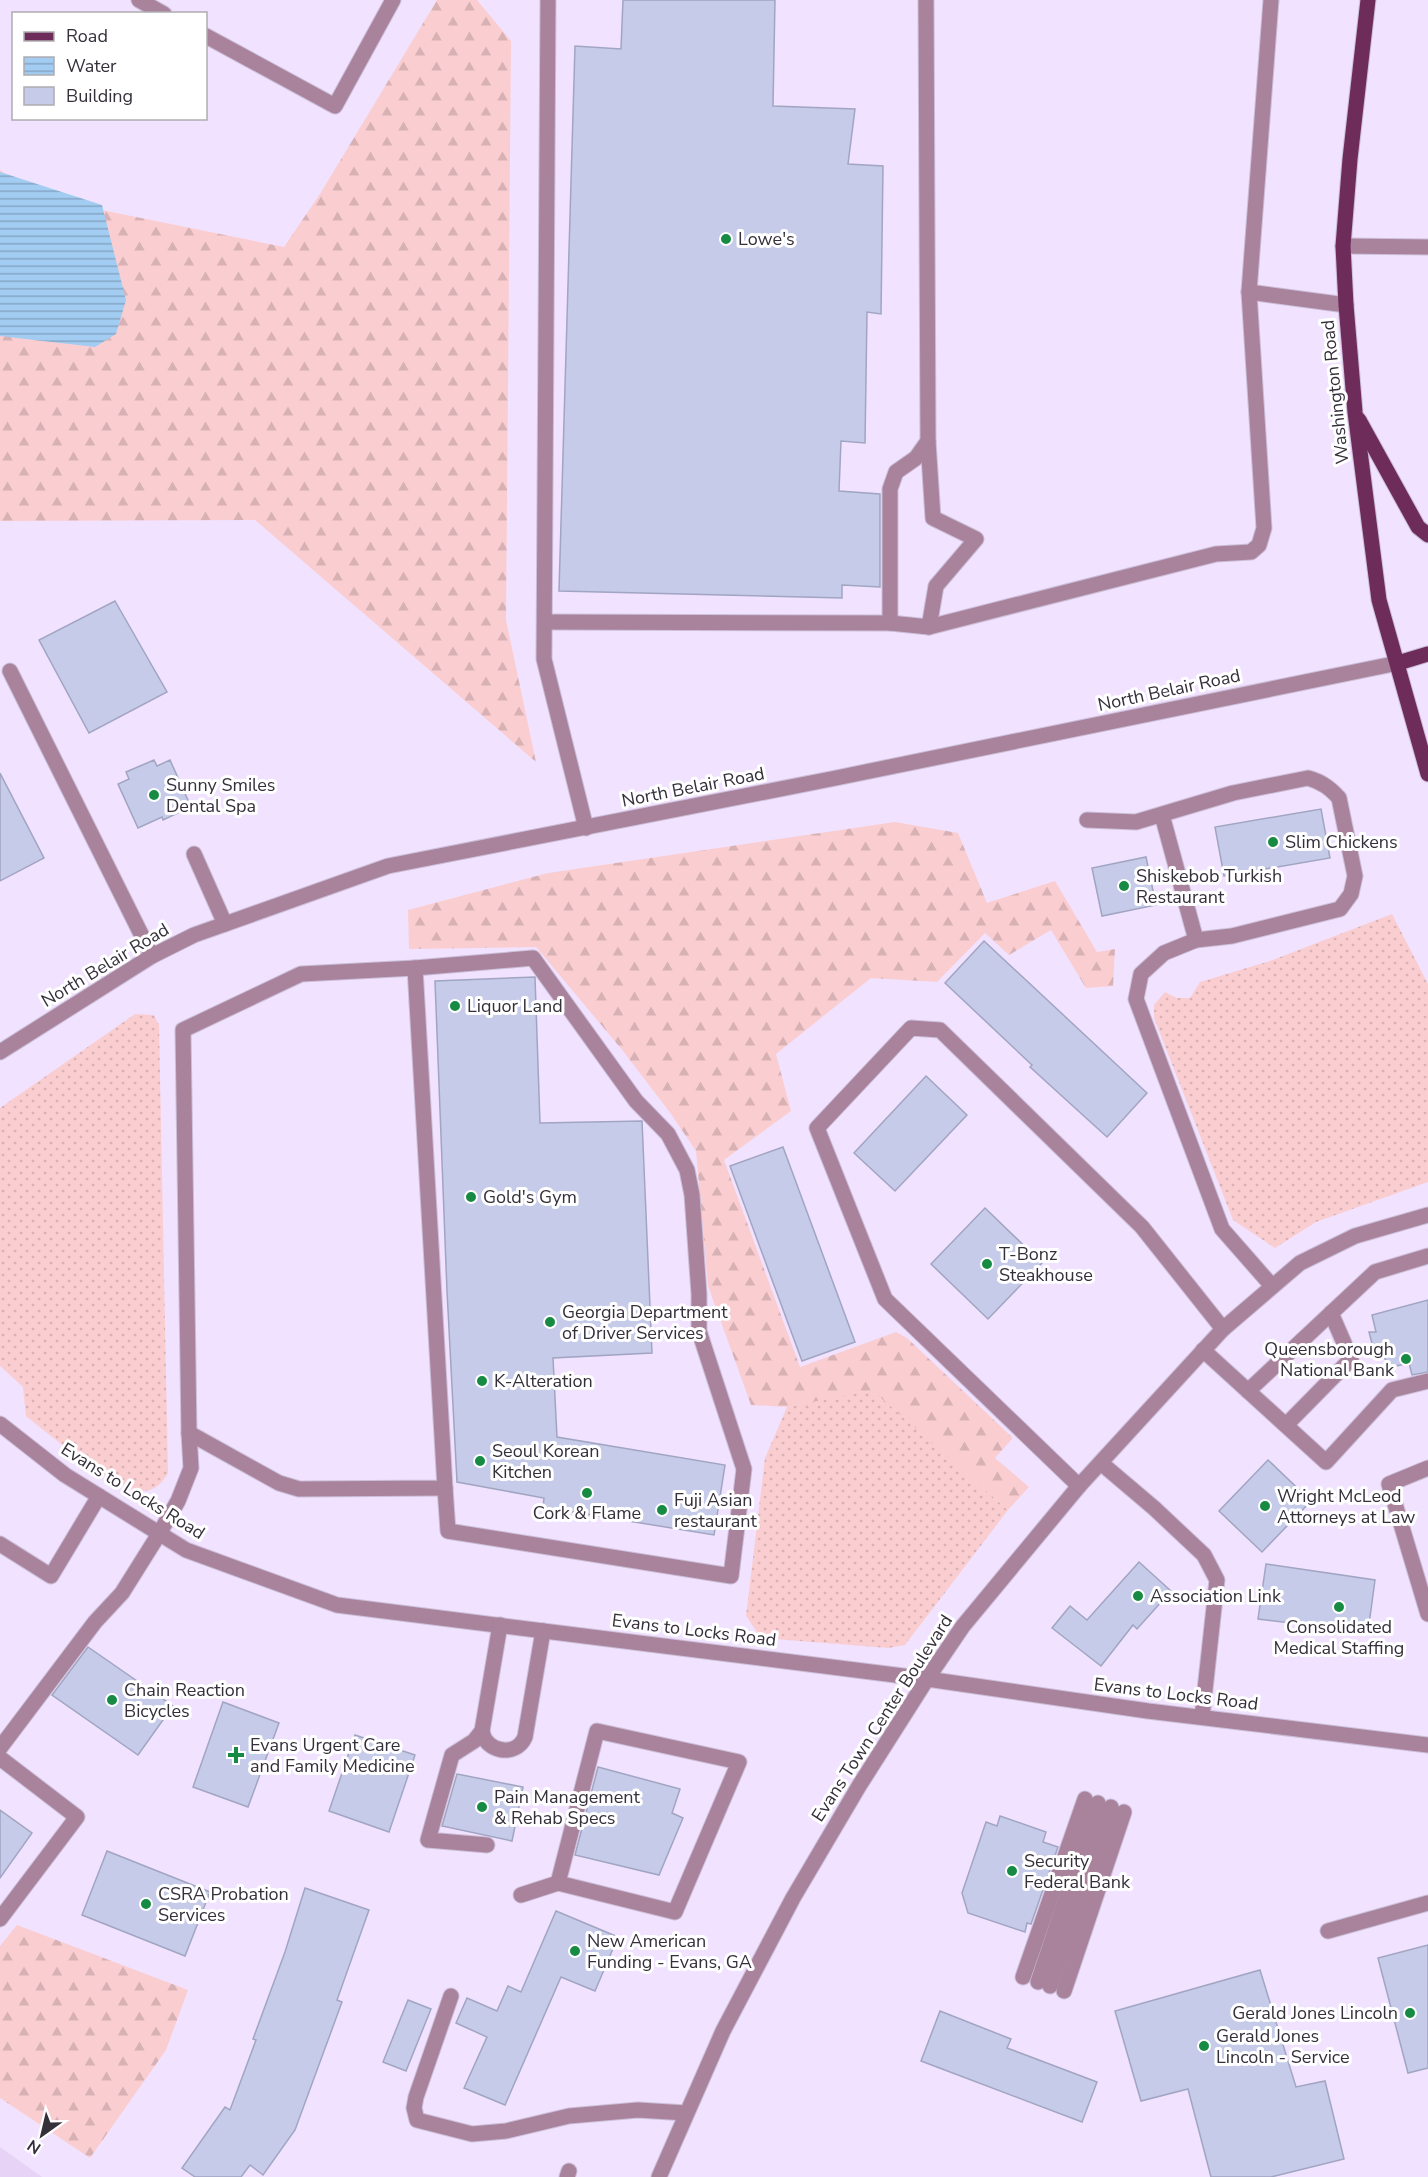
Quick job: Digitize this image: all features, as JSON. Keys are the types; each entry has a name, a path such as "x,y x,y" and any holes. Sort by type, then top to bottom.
{"main road":[{"name":"Washington Road","path":"1368,0 1350,159 1343,246 1346,305 1355,412 1379,600 1428,774"},
{"path":"1355,412 1418,527 1428,535"},
{"name":"North Belair Road","path":"1398,663 1428,654"}],"street":[{"path":"139,0 160,12"},
{"path":"207,37 335,106 393,0"},
{"path":"548,0 544,659 586,828"},
{"path":"926,0 928,441 933,518 976,539 936,586 929,627"},
{"path":"545,622 890,623 929,627 1216,554 1251,552 1259,545 1264,528 1249,292 1271,0"},
{"path":"1343,246 1428,247"},
{"path":"1249,292 1346,305"},
{"path":"890,623 890,489 896,472 916,458 928,441"},
{"name":"North Belair Road","path":"0,1052 152,956 194,935 388,866 1398,663"},
{"path":"10,671 152,956"},
{"path":"1087,820 1136,822 1233,793 1308,778 1319,781 1339,798 1355,876 1351,894 1340,909 1232,936 1196,940 1164,953 1140,974 1136,999 1222,1229 1272,1286"},
{"path":"1162,815 1196,940"},
{"path":"194,854 225,924"},
{"path":"0,1748 95,1622 122,1593 178,1501 191,1468 183,1030 301,974 415,968 533,958 636,1101 668,1134 687,1170 692,1195 699,1294 699,1331 744,1469 731,1576 448,1531 415,968"},
{"path":"1079,1486 885,1299 817,1128 911,1028 940,1030 1142,1227 1223,1329"},
{"name":"Evans Town Center Boulevard","path":"659,2177 723,2031 793,1898 859,1786 963,1626 1079,1486 1223,1329 1300,1263 1355,1236 1428,1215"},
{"path":"1248,1390 1375,1272 1428,1256"},
{"path":"1286,1425 1351,1359 1331,1313"},
{"path":"1203,1350 1326,1462 1392,1390 1428,1381"},
{"name":"Evans to Locks Road","path":"0,1424 65,1475 186,1550 338,1605 927,1679 1148,1712 1428,1745"},
{"path":"189,1433 279,1483 299,1489 445,1488"},
{"path":"1101,1463 1204,1555 1217,1580 1202,1717"},
{"path":"1428,1468 1389,1484 1428,1614"},
{"path":"0,1544 51,1576 99,1496"},
{"path":"500,1625 483,1731 484,1738 494,1748 511,1750 522,1744 525,1737 543,1631"},
{"path":"483,1731 474,1741 452,1755 428,1840 487,1845"},
{"path":"521,1895 558,1883 675,1912 739,1762 597,1731 558,1883"},
{"path":"0,1758 77,1817 0,1919"},
{"path":"1104,1805 1044,1984 1104,1805"},
{"path":"1328,1931 1428,1903"},
{"path":"451,1996 416,2097 414,2108 417,2120 472,2134 506,2131 569,2116 638,2110 686,2113"}],"shaded area":[{"path":"0,2147 42,2177 0,2177"}],"green space":[{"path":"437,0 477,0 511,41 506,620 536,762 255,520 0,521 0,170 42,198 284,247 320,194"},
{"path":"895,822 958,833 987,903 1055,881 1097,952 1115,949 1113,986 1086,988 1051,930 1009,955 985,933 937,982 871,978 776,1054 791,1111 724,1160 800,1367 896,1332 907,1338 1013,1438 995,1458 1029,1487 1008,1510 872,1390 787,1407 751,1405 708,1286 696,1151 671,1114 623,1051 536,947 409,949 408,910 548,873"},
{"path":"1392,914 1428,984 1428,1182 1316,1222 1275,1248 1233,1220 1154,1018 1154,1005 1165,992 1177,998 1190,998 1200,982 1270,961"},
{"path":"135,1014 154,1015 159,1025 168,1473 158,1485 143,1491 116,1482 100,1472 26,1416 23,1387 0,1366 0,1108"},
{"path":"872,1389 1008,1510 905,1645 888,1648 761,1638 746,1616 765,1458 787,1407"},
{"path":"17,1925 188,1990 166,2050 90,2158 0,2098 0,1946"}],"water":[{"path":"0,172 102,205 126,300 116,334 95,347 0,336"}],"building":[{"name":"Lowe's","path":"623,0 775,0 773,106 855,109 848,164 883,166 881,314 867,312 865,443 841,441 839,491 880,494 880,587 842,585 842,598 559,591 575,46 621,49"},
{"path":"115,601 167,692 89,733 39,640"},
{"name":"Sunny Smiles Dental Spa","path":"154,760 157,766 170,760 191,807 138,828 118,784 129,779 126,772"},
{"path":"0,773 44,858 0,881"},
{"name":"Slim Chickens","path":"1321,809 1330,858 1224,876 1215,827"},
{"name":"Shiskebob Turkish Restaurant","path":"1146,857 1156,905 1102,916 1092,868"},
{"path":"984,941 1147,1093 1107,1137 1030,1067 1032,1065 945,983"},
{"path":"535,977 540,1123 642,1121 652,1353 553,1358 557,1437 725,1465 714,1535 543,1507 544,1498 457,1482 435,981"},
{"path":"926,1076 967,1115 895,1191 854,1153"},
{"path":"783,1147 855,1342 802,1361 730,1166"},
{"name":"T-Bonz Steakhouse","path":"985,1208 1042,1263 988,1319 931,1264"},
{"name":"Queensborough National Bank","path":"1428,1300 1428,1372 1412,1375 1409,1363 1388,1368 1383,1352 1375,1355 1369,1332 1376,1332 1372,1315"},
{"name":"Wright McLeod Attorneys at Law","path":"1268,1460 1311,1501 1262,1552 1219,1511"},
{"path":"1139,1562 1171,1591 1137,1629 1133,1625 1101,1666 1052,1628 1070,1606 1087,1620"},
{"path":"1266,1564 1375,1580 1368,1632 1258,1619"},
{"name":"Chain Reaction Bicycles","path":"88,1647 173,1706 138,1755 52,1695"},
{"name":"Evans Urgent Care and Family Medicine","path":"223,1702 279,1723 248,1807 193,1787"},
{"path":"355,1735 415,1755 389,1832 329,1811"},
{"path":"598,1767 680,1789 672,1813 683,1818 659,1875 575,1855"},
{"name":"Pain Management & Rehab Specs","path":"457,1774 523,1787 512,1841 442,1826"},
{"path":"0,1810 32,1833 0,1878"},
{"name":"Security Federal Bank","path":"1000,1816 1046,1832 1043,1842 1058,1847 1031,1924 1027,1923 1025,1932 968,1913 962,1893 986,1822 997,1826"},
{"name":"CSRA Probation Services","path":"107,1851 210,1892 185,1956 82,1915"},
{"path":"305,1888 369,1910 337,2000 342,2002 295,2130 263,2175 250,2165 241,2177 195,2177 182,2168 225,2107 230,2110 256,2040 253,2039 285,1952"},
{"path":"556,1911 618,1937 595,1991 561,1977 505,2105 464,2088 487,2037 456,2023 467,1998 497,2011 508,1986 521,1992"},
{"name":"Gerald Jones Lincoln","path":"1428,1945 1428,2068 1408,2073 1378,1958"},
{"name":"Gerald Jones Lincoln - Service","path":"1260,1970 1296,2087 1325,2081 1344,2159 1271,2177 1211,2177 1188,2089 1141,2101 1115,2011"},
{"path":"408,2000 431,2009 406,2071 383,2062"},
{"path":"940,2011 1011,2039 1007,2048 1097,2082 1082,2122 921,2061"}],"place":[{"name":"Lowe's","path":"726,239"},
{"name":"Sunny Smiles Dental Spa","path":"154,795"},
{"name":"Slim Chickens","path":"1273,842"},
{"name":"Shiskebob Turkish Restaurant","path":"1124,886"},
{"name":"Liquor Land","path":"455,1006"},
{"name":"Gold's Gym","path":"471,1197"},
{"name":"T-Bonz Steakhouse","path":"987,1264"},
{"name":"Georgia Department of Driver Services","path":"550,1322"},
{"name":"Queensborough National Bank","path":"1406,1359"},
{"name":"K-Alteration","path":"482,1381"},
{"name":"Seoul Korean Kitchen","path":"480,1461"},
{"name":"Cork & Flame","path":"587,1493"},
{"name":"Wright McLeod Attorneys at Law","path":"1265,1506"},
{"name":"Fuji Asian restaurant","path":"662,1510"},
{"name":"Association Link","path":"1138,1596"},
{"name":"Consolidated Medical Staffing","path":"1339,1607"},
{"name":"Chain Reaction Bicycles","path":"112,1700"},
{"name":"Evans Urgent Care and Family Medicine","path":"236,1755"},
{"name":"Pain Management & Rehab Specs","path":"482,1807"},
{"name":"Security Federal Bank","path":"1012,1871"},
{"name":"CSRA Probation Services","path":"146,1904"},
{"name":"New American Funding - Evans, GA","path":"575,1951"},
{"name":"Gerald Jones Lincoln","path":"1410,2013"},
{"name":"Gerald Jones Lincoln - Service","path":"1204,2046"}]}
